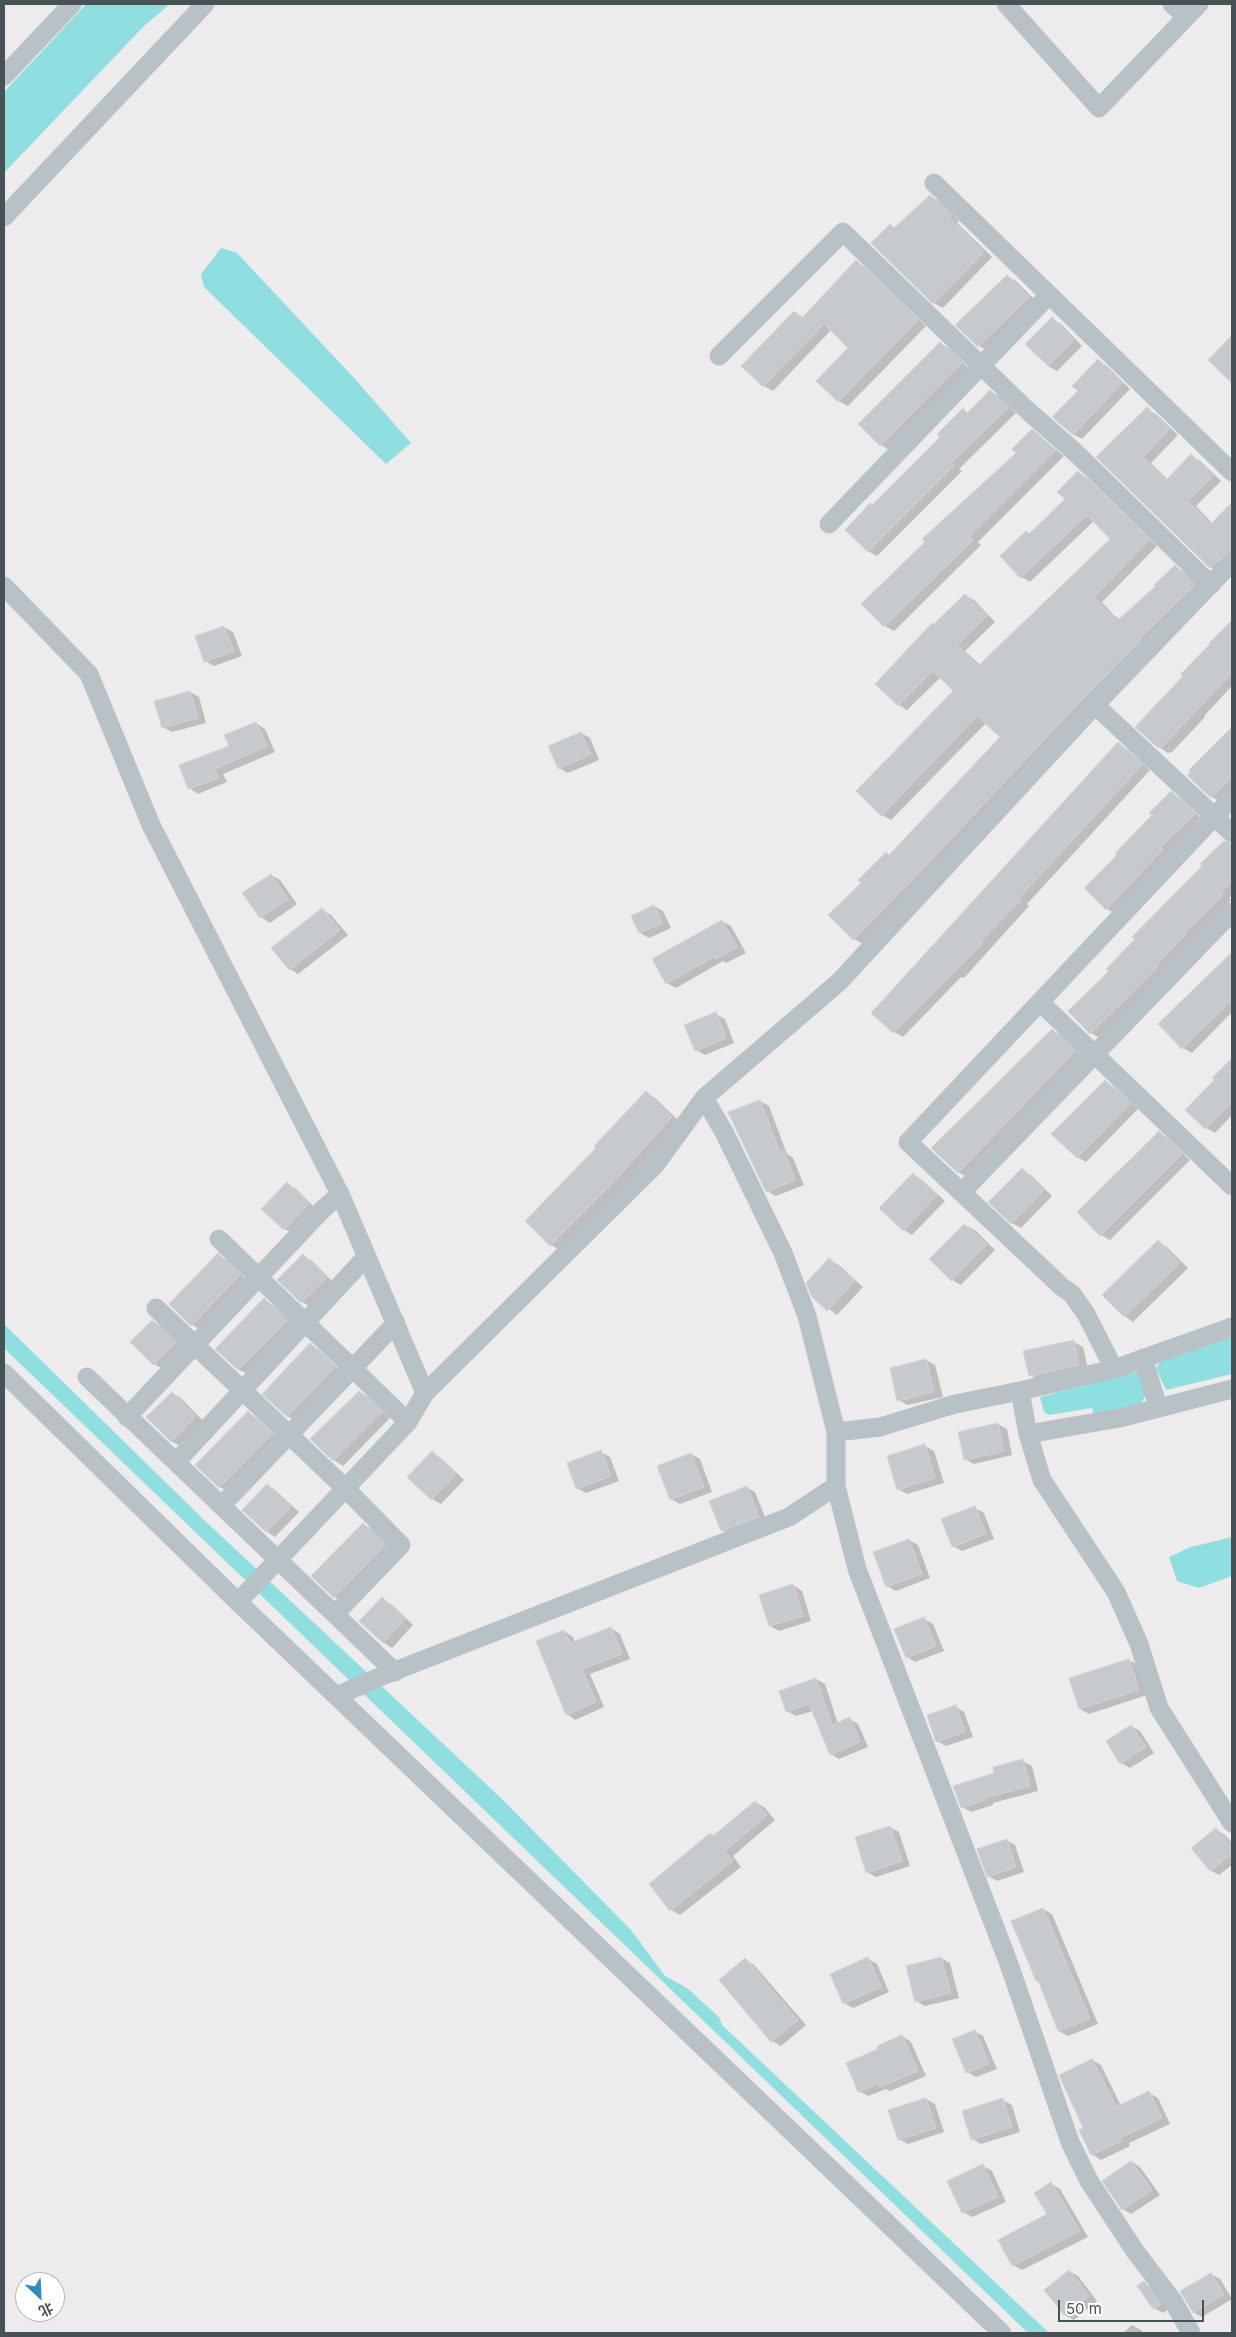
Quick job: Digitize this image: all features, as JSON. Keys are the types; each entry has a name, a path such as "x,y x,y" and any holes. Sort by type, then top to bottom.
{"street":[{"path":"4,76 72,4"},
{"path":"4,217 205,4"},
{"path":"1006,4 1099,108 1192,10 1172,4"},
{"path":"934,183 1232,472"},
{"path":"719,356 843,232 1027,410 1077,454 1211,585"},
{"path":"829,524 1049,295"},
{"path":"243,1597 408,1422 425,1393 656,1164 704,1098 839,982 1095,705 1232,562"},
{"path":"4,586 90,674 150,825 340,1194 425,1393"},
{"path":"1095,705 1232,833"},
{"path":"1114,1369 1086,1314 1072,1294 1062,1287 908,1142 1041,1003 1232,798"},
{"path":"962,1192 1096,1056 1232,912"},
{"path":"1041,1003 1232,1186"},
{"path":"704,1098 724,1132 783,1253 807,1316 836,1432 836,1486 857,1569 1009,1964 1070,2142 1090,2181 1135,2251 1173,2301 1191,2333"},
{"path":"127,1417 258,1277 340,1194"},
{"path":"219,1239 408,1422"},
{"path":"176,1462 366,1257"},
{"path":"156,1308 288,1436 346,1489 401,1546 336,1614"},
{"path":"222,1505 396,1323"},
{"path":"836,1432 880,1427 955,1404 1020,1392 1114,1369 1232,1327"},
{"path":"1142,1358 1158,1407"},
{"path":"4,1373 243,1597 336,1696 1002,2333"},
{"path":"87,1377 127,1417 222,1505 272,1565 336,1614 389,1674"},
{"path":"1028,1434 1120,1418 1232,1389"},
{"path":"1020,1392 1028,1434 1042,1480 1116,1592 1140,1644 1159,1708 1232,1823"},
{"path":"336,1696 789,1517 836,1486"}],"water":[{"path":"86,4 170,4 144,26 4,173 4,92"},
{"path":"221,248 237,253 355,379 411,443 386,464 204,287 201,274"},
{"path":"4,1324 201,1517 502,1799 631,1930 665,1976 687,1988 719,2017 722,2025 1049,2333 1028,2333 7,1351 4,1348"},
{"path":"1232,1337 1232,1374 1166,1390 1156,1368 1161,1361"},
{"path":"1139,1371 1146,1394 1142,1402 1132,1408 1094,1415 1092,1408 1049,1415 1044,1412 1040,1397"},
{"path":"1232,1537 1232,1576 1199,1588 1177,1581 1169,1557 1191,1547"}],"building":[{"path":"930,195 984,252 933,304 871,243 890,224 894,228"},
{"path":"856,260 918,320 838,402 816,381 848,348 824,324 763,387 741,366 794,311 802,318"},
{"path":"1007,275 1029,297 978,347 955,325"},
{"path":"1052,317 1074,340 1048,366 1025,344"},
{"path":"1232,335 1232,383 1208,360"},
{"path":"940,342 962,363 880,446 858,424"},
{"path":"1098,359 1122,383 1073,435 1052,417 1078,391 1072,386"},
{"path":"990,390 1008,408 951,463 954,466 868,552 845,530 870,503 872,505 940,437 937,434 963,408 967,413"},
{"path":"1147,407 1170,429 1143,457 1166,480 1191,454 1213,476 1188,501 1211,524 1232,502 1232,549 1210,568 1096,457"},
{"path":"1032,429 1056,450 970,536 973,540 884,627 861,604 925,542 922,539 1016,453 1012,449"},
{"path":"1078,471 1149,540 1094,597 1114,618 1116,616 1119,619 1156,586 1154,585 1175,565 1195,585 1139,639 1141,640 853,940 828,915 861,883 858,880 886,852 889,855 1000,737 977,716 881,816 856,791 953,691 933,671 898,706 875,684 932,623 934,624 965,594 987,616 957,645 978,666 1110,539 1087,515 1020,578 1000,556 1026,531 1029,534 1065,499 1057,492"},
{"path":"1232,620 1232,673 1162,747 1158,748 1135,727 1183,676 1181,674 1209,643"},
{"path":"224,626 234,651 204,662 195,636"},
{"path":"190,691 198,718 162,728 154,701"},
{"path":"256,722 267,746 215,769 219,778 188,789 179,765 229,746 224,735"},
{"path":"1232,727 1232,777 1211,798 1187,775 1191,772 1189,770"},
{"path":"581,732 591,754 558,769 548,746"},
{"path":"1118,742 1142,765 1019,898 1021,900 981,941 983,943 893,1033 871,1013"},
{"path":"1171,791 1195,814 1161,847 1163,849 1106,910 1084,888 1117,855 1115,853 1152,815 1149,813"},
{"path":"1224,841 1232,844 1232,881 1221,893 1223,895 1156,965 1158,967 1090,1034 1068,1011 1109,971 1106,969 1135,939 1132,937"},
{"path":"271,874 288,899 260,918 242,893"},
{"path":"654,905 662,923 639,933 631,916"},
{"path":"322,908 340,930 289,970 271,948"},
{"path":"722,920 737,947 716,959 715,956 666,984 652,959"},
{"path":"1232,952 1232,1000 1182,1049 1158,1024"},
{"path":"716,1012 726,1038 695,1051 684,1025"},
{"path":"1052,1029 1075,1051 958,1173 931,1148"},
{"path":"1232,1058 1232,1102 1205,1129 1185,1110"},
{"path":"1105,1080 1130,1104 1077,1158 1051,1134"},
{"path":"646,1091 672,1117 611,1185 550,1246 525,1221 596,1148 594,1146"},
{"path":"760,1100 780,1153 784,1151 795,1180 766,1192 728,1112"},
{"path":"1159,1131 1182,1154 1100,1236 1077,1212"},
{"path":"1022,1168 1044,1190 1011,1224 988,1202"},
{"path":"913,1173 937,1195 903,1231 879,1208"},
{"path":"287,1182 309,1204 284,1230 261,1209"},
{"path":"964,1224 987,1244 951,1281 929,1259"},
{"path":"1158,1240 1180,1263 1124,1317 1102,1295"},
{"path":"218,1253 240,1275 191,1326 169,1304"},
{"path":"303,1254 327,1278 301,1303 277,1280"},
{"path":"829,1258 855,1281 827,1311 812,1297 806,1283"},
{"path":"264,1298 287,1321 238,1370 215,1349"},
{"path":"152,1320 176,1342 153,1365 130,1342"},
{"path":"1074,1340 1079,1365 1029,1376 1023,1351"},
{"path":"310,1343 335,1367 287,1417 262,1394"},
{"path":"926,1359 934,1392 897,1401 890,1368"},
{"path":"359,1391 382,1412 333,1461 310,1439"},
{"path":"172,1392 196,1416 171,1442 146,1417"},
{"path":"248,1411 272,1434 219,1488 195,1465"},
{"path":"998,1423 1004,1451 964,1460 958,1432"},
{"path":"925,1444 935,1478 897,1490 887,1456"},
{"path":"601,1450 611,1476 576,1489 567,1463"},
{"path":"432,1451 456,1474 431,1500 407,1477"},
{"path":"691,1453 704,1487 670,1500 657,1466"},
{"path":"267,1484 291,1507 266,1532 242,1510"},
{"path":"747,1486 759,1517 721,1531 709,1501"},
{"path":"975,1506 986,1534 952,1547 941,1519"},
{"path":"363,1523 385,1545 334,1598 311,1576"},
{"path":"909,1539 922,1574 886,1587 873,1552"},
{"path":"793,1584 803,1616 769,1626 759,1595"},
{"path":"382,1597 405,1619 383,1643 359,1621"},
{"path":"924,1617 936,1646 906,1658 894,1629"},
{"path":"611,1627 622,1654 582,1669 596,1702 566,1715 536,1641 564,1630 570,1643"},
{"path":"1129,1659 1139,1690 1079,1709 1069,1678"},
{"path":"816,1678 832,1725 850,1717 860,1742 830,1755 809,1704 786,1712 779,1691"},
{"path":"956,1705 965,1732 936,1742 927,1715"},
{"path":"1131,1725 1146,1747 1120,1764 1106,1741"},
{"path":"1023,1759 1030,1786 984,1798 985,1800 961,1808 953,1786 994,1773 993,1767"},
{"path":"755,1801 767,1815 725,1851 733,1861 670,1911 649,1884 710,1833 713,1836"},
{"path":"890,1826 902,1861 866,1873 855,1837"},
{"path":"1216,1828 1232,1848 1232,1854 1210,1871 1191,1848"},
{"path":"1007,1839 1016,1867 987,1877 977,1849"},
{"path":"1043,1908 1090,2019 1058,2031 1038,1980 1036,1981 1011,1921"},
{"path":"868,1957 881,1987 843,2004 830,1974"},
{"path":"941,1957 951,1993 915,2002 906,1966"},
{"path":"745,1958 798,2020 771,2042 719,1980"},
{"path":"975,2030 989,2064 966,2073 952,2039"},
{"path":"902,2035 918,2071 880,2087 879,2083 858,2092 846,2063 878,2049 877,2046"},
{"path":"1092,2059 1116,2107 1149,2091 1162,2118 1120,2138 1122,2141 1091,2155 1079,2130 1083,2128 1059,2075"},
{"path":"926,2098 936,2128 898,2140 888,2110"},
{"path":"1003,2098 1012,2127 971,2140 962,2111"},
{"path":"1131,2161 1152,2190 1122,2210 1102,2181"},
{"path":"983,2164 998,2197 962,2213 947,2181"},
{"path":"1051,2182 1080,2231 1012,2266 998,2240 1047,2214 1034,2193"},
{"path":"1069,2270 1089,2296 1064,2315 1044,2290"},
{"path":"1211,2273 1224,2294 1193,2313 1180,2291"},
{"path":"1144,2281 1161,2304 1153,2309 1137,2286"}]}
